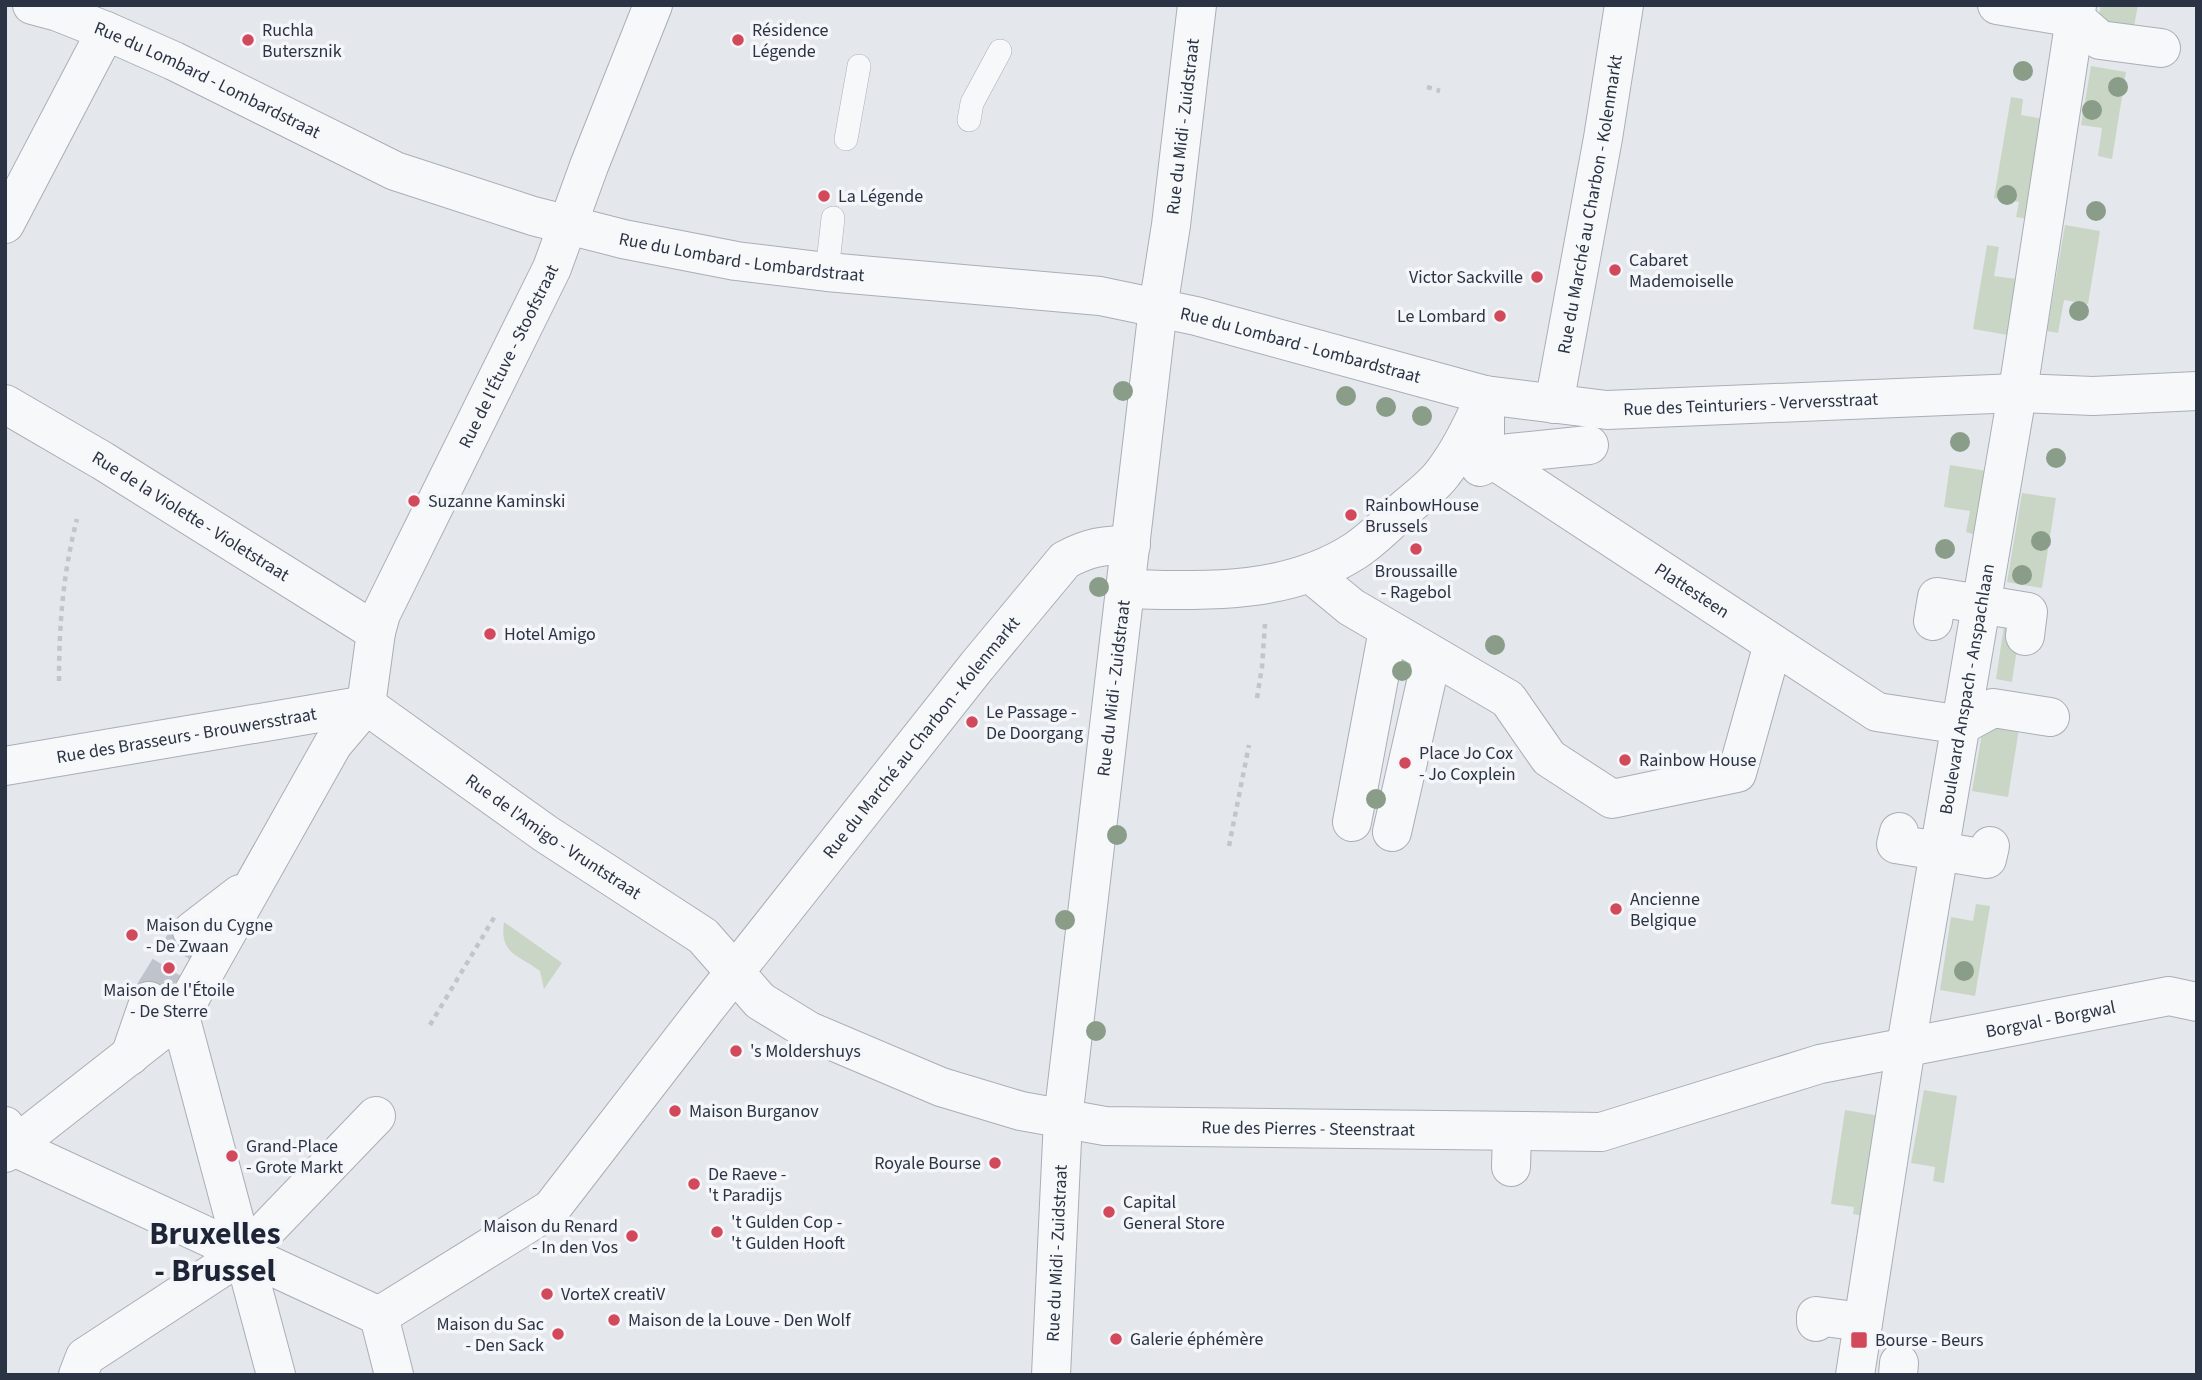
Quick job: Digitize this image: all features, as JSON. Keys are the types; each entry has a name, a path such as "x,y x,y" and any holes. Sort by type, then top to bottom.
{"street":[{"name":"Rue du Lombard - Lombardstraat","path":"32,5 58,12 174,61 396,171 533,216 648,244 736,261 827,272 1100,296 1158,308 1485,395"},
{"name":"Rue de l'Étuve - Stoofstraat","path":"366,705 381,614 538,298 653,5"},
{"name":"Rue du Midi - Zuidstraat","path":"1051,1375 1063,1119 1158,308 1171,226 1197,5"},
{"name":"Rue du Marché au Charbon - Kolenmarkt","path":"1554,404 1603,138 1624,5"},
{"path":"1997,5 2076,11 2100,40 2161,48"},
{"name":"Boulevard Anspach - Anspachlaan","path":"1855,1375 1906,1046 2017,393 2076,11"},
{"path":"5,225 106,31"},
{"name":"Rue des Teinturiers - Verversstraat","path":"1485,395 1607,410 2017,393 2093,396 2197,391"},
{"path":"1444,449 1467,439 1485,395"},
{"path":"1485,395 1485,440 1495,461"},
{"name":"Rue de la Violette - Violetstraat","path":"5,404 103,461 376,632"},
{"path":"1444,449 1469,472 1510,453 1589,445"},
{"path":"1126,589 1183,592 1267,585 1310,573 1354,551 1442,475 1444,449"},
{"name":"Plattesteen","path":"1495,461 1877,712 1962,725"},
{"name":"Rue du Marché au Charbon - Kolenmarkt","path":"379,1315 551,1209 977,666 1065,560 1084,550 1108,545 1131,545"},
{"path":"1310,573 1345,603 1508,699 1549,758 1612,799 1737,773 1773,644"},
{"path":"1933,621 1937,597 1982,604 2028,612 2025,636"},
{"path":"1352,822 1388,630"},
{"path":"1392,832 1432,656"},
{"path":"366,705 333,744 255,881 130,1056 8,1142 379,1315 394,1375"},
{"name":"Rue de l'Amigo - Vruntstraat","path":"366,705 546,834 703,936 736,973"},
{"name":"Rue des Brasseurs - Brouwersstraat","path":"5,766 366,705"},
{"path":"1962,725 1993,708 2050,717"},
{"path":"1899,832 1896,844 1987,859 1990,846"},
{"path":"192,931 255,881"},
{"name":"Rue des Pierres - Steenstraat","path":"736,973 760,1001 809,1031 941,1087 1021,1111 1105,1126 1511,1149 1601,1132 1820,1064 1906,1046"},
{"name":"Borgval - Borgwal","path":"1906,1046 2168,996 2197,1002"},
{"path":"164,1008 244,1253 276,1375"},
{"path":"78,1375 85,1357 244,1253 376,1116"},
{"path":"1816,1322 1816,1315 1863,1322"}],"lane":[{"path":"970,120 972,103 1000,51"},
{"path":"846,139 859,66"},
{"path":"827,272 833,218"}],"path":[{"path":"1427,88 1440,90"},
{"path":"59,681 62,595 68,556 78,519"},
{"path":"1257,698 1262,667 1267,585"},
{"path":"1228,846 1249,745"},
{"path":"430,1025 495,916"}],"green space":[{"path":"2101,5 2138,5 2133,32 2097,26"},
{"path":"2091,66 2126,72 2112,159 2098,156 2102,128 2081,125"},
{"path":"2011,97 2023,99 2021,115 2044,119 2027,219 2016,217 2019,202 1994,198"},
{"path":"2065,225 2100,231 2088,304 2064,300 2058,333 2047,331"},
{"path":"1987,245 1999,247 1994,276 2017,279 2008,335 1973,329"},
{"path":"1950,465 1987,471 1976,535 1966,532 1970,511 1944,507"},
{"path":"2022,493 2056,498 2042,588 2007,582"},
{"path":"2004,626 2020,629 2012,682 1996,679"},
{"path":"1984,722 2019,729 2008,797 1972,791"},
{"path":"1976,904 1990,906 1975,996 1940,990 1951,917 1973,921"},
{"path":"504,922 562,963 544,989 540,971 508,948 503,933"},
{"path":"1924,1090 1957,1096 1944,1183 1933,1181 1935,1167 1911,1163"},
{"path":"1845,1110 1880,1116 1864,1216 1853,1214 1854,1207 1831,1204"}],"tunnel":[{"path":"149,1001 192,931"}],"place":[{"name":"Ruchla Butersznik","path":"248,40"},
{"name":"Résidence Légende","path":"738,40"},
{"name":"La Légende","path":"824,196"},
{"name":"Cabaret Mademoiselle","path":"1615,270"},
{"name":"Victor Sackville","path":"1537,277"},
{"name":"Le Lombard","path":"1500,316"},
{"name":"Suzanne Kaminski","path":"414,501"},
{"name":"RainbowHouse Brussels","path":"1351,515"},
{"name":"Broussaille - Ragebol","path":"1416,549"},
{"name":"Hotel Amigo","path":"490,634"},
{"name":"Le Passage - De Doorgang","path":"972,722"},
{"name":"Rainbow House","path":"1625,760"},
{"name":"Place Jo Cox - Jo Coxplein","path":"1405,763"},
{"name":"Ancienne Belgique","path":"1616,909"},
{"name":"Maison du Cygne - De Zwaan","path":"132,935"},
{"name":"Maison de l'Étoile - De Sterre","path":"169,968"},
{"name":"'s Moldershuys","path":"736,1051"},
{"name":"Maison Burganov","path":"675,1111"},
{"name":"Grand-Place - Grote Markt","path":"232,1156"},
{"name":"Royale Bourse","path":"995,1163"},
{"name":"De Raeve - 't Paradijs","path":"694,1184"},
{"name":"Capital General Store","path":"1109,1212"},
{"name":"'t Gulden Cop - 't Gulden Hooft","path":"717,1232"},
{"name":"Maison du Renard - In den Vos","path":"632,1236"},
{"name":"VorteX creatiV","path":"547,1294"},
{"name":"Maison de la Louve - Den Wolf","path":"614,1320"},
{"name":"Maison du Sac - Den Sack","path":"558,1334"},
{"name":"Galerie éphémère","path":"1116,1339"},
{"name":"Bourse - Beurs","path":"1859,1340"}],"district":[{"name":"Bruxelles - Brussel","path":"215,1252"}]}
